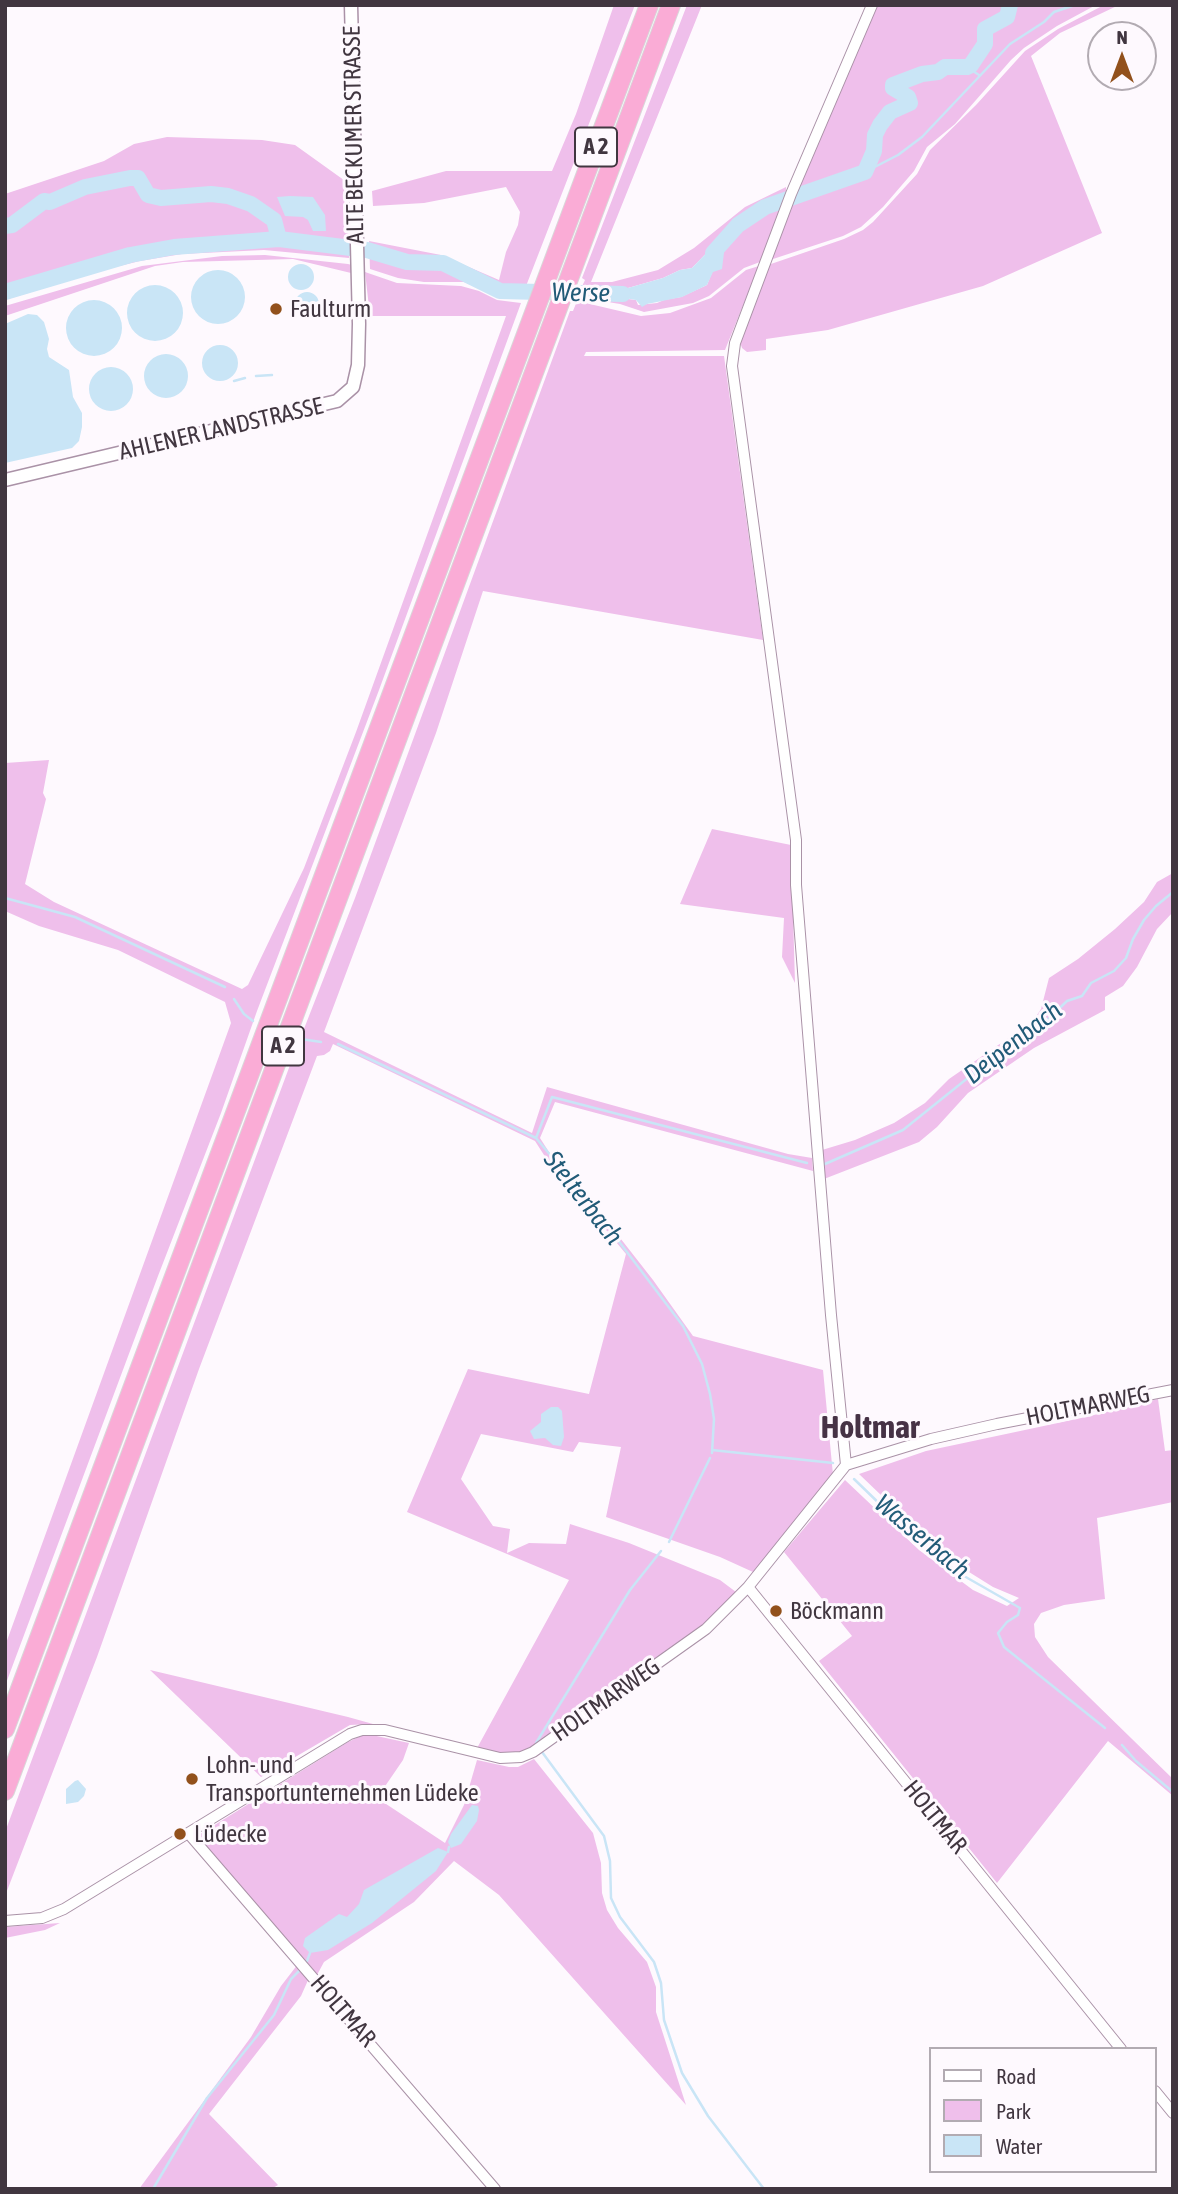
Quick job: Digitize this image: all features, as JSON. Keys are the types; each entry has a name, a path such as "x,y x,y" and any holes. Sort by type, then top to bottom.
{"highway":[{"name":"A 2","path":"5,1729 649,5"},
{"name":"A 2","path":"5,1791 671,5"}],"street":[{"name":"ALTE BECKUMER STRASSE","path":"351,5 357,262"},
{"path":"846,1465 796,885 796,840 732,366 735,343 789,200 872,5"},
{"name":"AHLENER LANDSTRASSE","path":"5,480 337,401 353,387 357,373 357,262"},
{"name":"HOLTMARWEG","path":"5,1921 42,1918 64,1909 339,1741 362,1730 385,1730 500,1758 521,1757 533,1752 706,1629 748,1587 846,1465 932,1439 997,1424 1173,1390"},
{"name":"HOLTMAR","path":"748,1587 1119,2047"},
{"name":"HOLTMAR","path":"188,1834 495,2189"},
{"path":"1157,2093 1173,2113"}],"green space":[{"path":"614,5 635,5 521,299 498,297 464,282 424,282 398,278 370,269 369,241 441,255 499,280 520,212 506,187 424,203 373,206 372,191 446,171 552,171 576,114"},
{"path":"687,5 702,5 591,282 612,282 658,270 694,248 745,207 786,187 786,196 760,262 744,268 709,296 693,303 644,312 620,304 577,297 585,280 582,278","holes":["726,237 707,285 681,297 657,303 638,305 636,300 605,296 606,290 628,288 692,268 720,239"]},
{"path":"875,5 1096,5 1057,26 1011,60 955,124 927,147 914,171 883,207 861,227 843,236 770,260 791,204"},
{"path":"1104,5 1119,5 1060,33 1031,56 1102,233 983,286 828,330 766,339 766,350 747,352 742,348 740,342 768,265 863,230 917,174 930,150 1025,51 1058,29"},
{"path":"167,137 262,140 295,145 348,183 349,258 264,250 182,254 99,271 5,300 5,194 104,161 134,144"},
{"path":"265,255 348,264 352,265 351,273 293,259 183,262 155,266 5,316 5,306 142,266 222,256"},
{"path":"759,266 725,350 586,352 584,356 724,356 763,640 483,591 436,733 324,1032 532,1133 547,1087 788,1154 812,1158 813,1171 555,1102 540,1138 653,1280 693,1336 823,1370 833,1475 753,1572 720,1557 606,1517 621,1447 579,1442 573,1452 481,1434 461,1479 493,1526 510,1529 507,1553 529,1543 566,1544 570,1524 629,1543 720,1580 736,1592 706,1624 532,1749 518,1755 505,1756 476,1750 569,1580 407,1512 468,1369 589,1394 626,1254 535,1141 333,1044 330,1051 317,1056 199,1369 97,1657 5,1896 5,1832 293,1057 355,898 570,311 573,311 577,301 641,316 670,313 711,298 746,270"},
{"path":"365,272 397,283 461,286 497,300 521,303 379,690 5,1686 5,1646 231,1023 225,1002 118,950 39,926 5,911 5,763 49,760 43,793 46,799 25,884 54,902 242,989 248,985 304,868 506,316 370,316"},
{"path":"712,829 791,845 795,983 782,957 784,918 680,904"},
{"path":"1173,873 1173,912 1157,929 1137,967 1123,986 1105,997 1105,1010 1034,1048 968,1093 937,1127 919,1142 824,1179 822,1150 855,1140 894,1123 925,1103 949,1079 1033,1021 1041,1009 1049,978 1115,929 1144,902 1157,882"},
{"path":"1158,1399 1165,1451 1173,1450 1173,1502 1097,1518 1105,1599 1064,1605 1041,1613 1034,1624 1035,1637 1048,1657 1173,1779 1173,1796 1108,1741 997,1883 819,1661 852,1636 784,1552 845,1480 919,1550 973,1590 1007,1606 1019,1598 993,1587 969,1572 930,1542 859,1474 926,1451"},
{"path":"150,1670 373,1724 350,1725 261,1777"},
{"path":"372,1735 409,1743 403,1760 377,1798 445,1843 464,1805 477,1760 518,1767 534,1759 593,1833 601,1863 602,1893 607,1910 618,1928 647,1962 656,1987 656,2012 686,2105 499,1895 454,1861 414,1902 324,1962 317,1975 197,1836 348,1742 361,1736"},
{"path":"60,1923 45,1930 5,1938 5,1927"},
{"path":"298,1964 309,1978 301,1996 209,2114 278,2185 271,2189 139,2189 251,2037 281,1986"}],"water":[{"path":"277,197 313,197 325,215 326,231 313,231 308,220 303,217 285,216"},
{"path":"726,236 722,269 713,272 707,285 682,297 642,307 636,300 601,294 606,290 628,288 692,268"},
{"path":"301,264 310,268 314,277 310,286 301,290 292,286 288,277 292,268"},
{"path":"218,270 237,278 245,297 237,316 218,324 199,316 191,297 199,278"},
{"path":"155,285 166,287 175,293 181,302 181,324 175,333 166,339 155,341 144,339 135,333 129,324 127,313 129,302 135,293 144,287"},
{"path":"302,292 312,292 319,299 319,309 312,316 302,316 295,309 295,299"},
{"path":"94,300 109,305 117,313 122,328 117,343 109,351 94,356 79,351 71,343 66,328 71,313 79,305"},
{"path":"28,314 37,315 44,322 49,339 49,357 69,370 73,397 82,413 82,427 79,441 72,448 5,463 5,324"},
{"path":"220,345 233,350 238,363 233,376 220,381 207,376 202,363 207,350"},
{"path":"166,354 181,361 188,376 181,391 166,398 151,391 144,376 151,361"},
{"path":"111,367 126,374 133,389 126,404 111,411 96,404 89,389 96,374"},
{"path":"551,1407 558,1407 562,1411 564,1437 561,1446 553,1445 545,1438 534,1439 530,1431 541,1422 541,1414"},
{"path":"78,1780 86,1789 84,1796 78,1802 66,1804 66,1789"},
{"path":"472,1805 478,1806 477,1821 461,1844 451,1848 448,1842 451,1834"},
{"path":"438,1848 448,1852 436,1871 372,1923 328,1950 310,1953 303,1946 305,1938 339,1914 347,1917 359,1904 364,1890"}],"waterway":[{"name":"Werse","path":"713,253 738,225 765,207 865,172 874,151 875,135 880,125 890,112 910,103 908,97 893,88 893,85 922,74 938,72 945,67 971,65 985,44 985,29 1007,17 1010,5"},
{"path":"865,172 898,155 922,137 1010,44 1044,22 1054,12 1075,5"},
{"path":"967,67 979,75"},
{"path":"5,226 12,225 44,201 50,202 85,187 138,178 148,195 161,198 211,194 228,196 251,204 274,220 279,239"},
{"name":"Werse","path":"5,292 130,255 174,247 279,239 367,250 407,262 443,263 500,291 623,294"},
{"path":"256,376 272,375"},
{"path":"234,381 245,378"},
{"name":"Deipenbach","path":"825,1164 903,1130 979,1069 1036,1031 1067,1001 1082,996 1091,983 1114,971 1126,958 1144,920 1173,892"},
{"name":"Stelterbach","path":"5,898 75,917 225,987"},
{"name":"Stelterbach","path":"234,999 244,1014 253,1021"},
{"name":"Stelterbach","path":"301,1039 321,1042"},
{"name":"Stelterbach","path":"338,1044 536,1138 583,1194 683,1326 702,1364 710,1394 714,1419 712,1453"},
{"name":"Deipenbach","path":"536,1138 552,1097 807,1163"},
{"path":"712,1450 833,1463"},
{"name":"Stelterbach","path":"669,1542 710,1458"},
{"name":"Wasserbach","path":"854,1479 915,1538 957,1572 1020,1608 1018,1615 1007,1622 998,1633 1004,1647 1105,1728"},
{"name":"Stelterbach","path":"536,1743 630,1590 661,1551"},
{"name":"Wasserbach","path":"1122,1745 1136,1761 1173,1792"},
{"name":"Stelterbach","path":"542,1752 604,1836 610,1861 611,1898 620,1917 654,1962 661,1983 664,2020 682,2073 708,2116 764,2189"},
{"path":"448,1852 449,1847"},
{"path":"307,1961 310,1953"},
{"path":"153,2189 207,2098 274,2015 291,1979 301,1969"}],"place":[{"name":"Faulturm","path":"276,309"},
{"name":"Böckmann","path":"776,1611"},
{"name":"Lohn- und Transportunternehmen Lüdeke","path":"192,1779"},
{"name":"Lüdecke","path":"180,1834"}],"district":[{"name":"Holtmar","path":"870,1428"}]}
